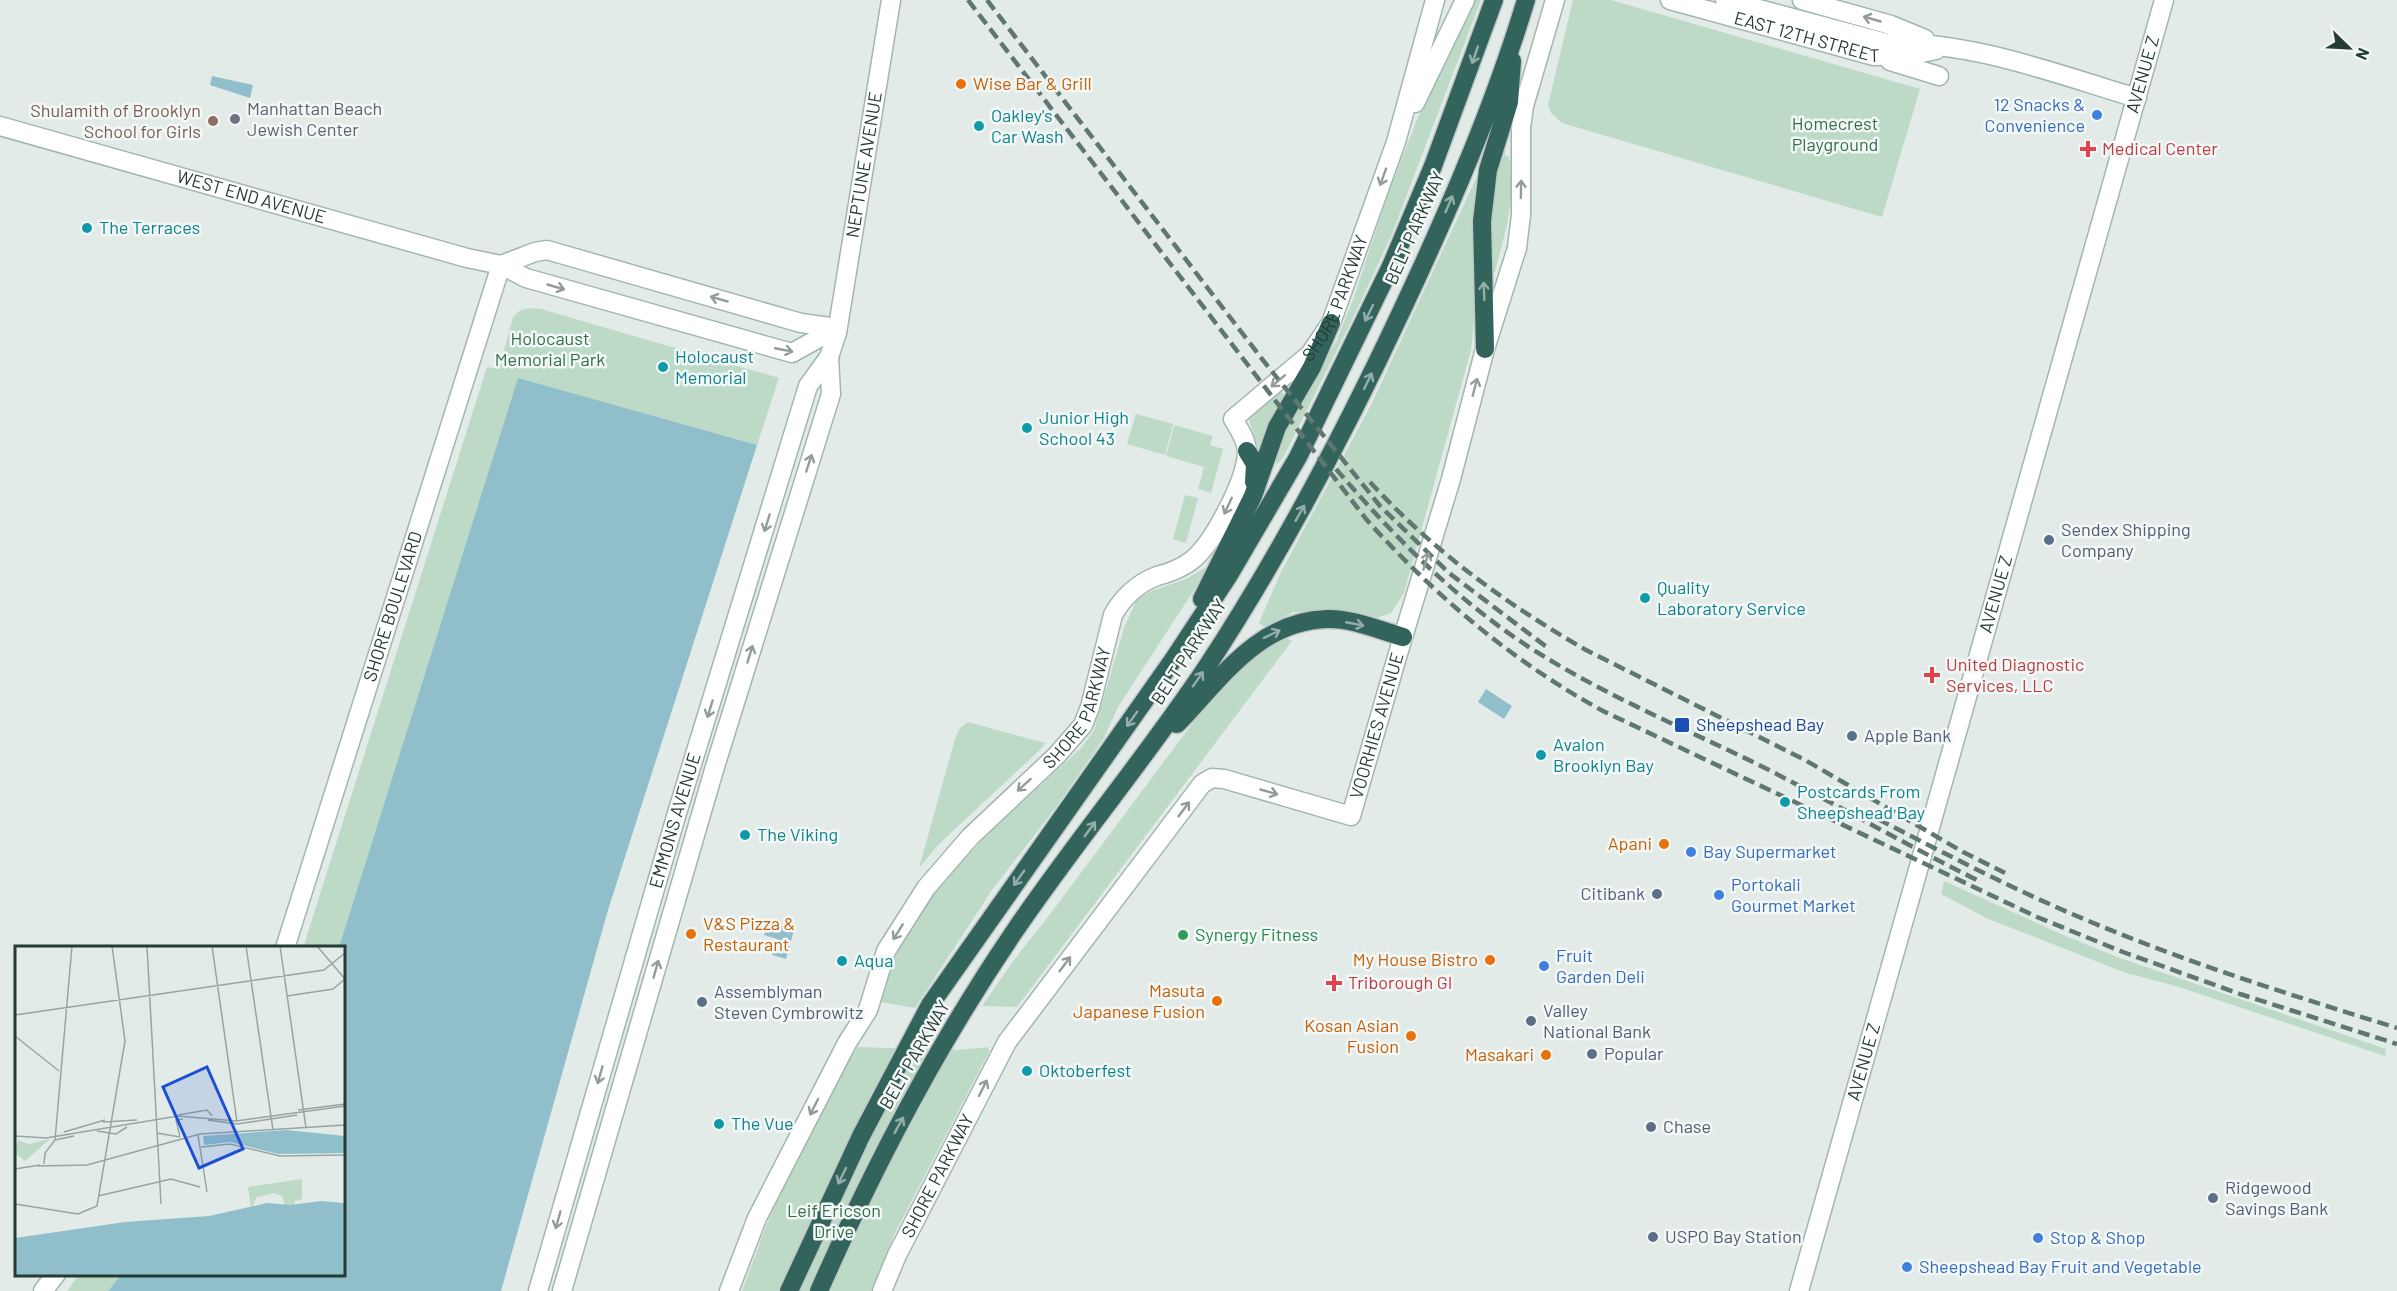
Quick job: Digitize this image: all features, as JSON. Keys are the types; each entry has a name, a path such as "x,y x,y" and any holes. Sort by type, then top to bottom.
{"highway":[{"name":"BELT PARKWAY","path":"789,1291 820,1220 905,1049 930,1005 1173,660 1265,516 1323,409 1391,266 1433,166 1494,0"},
{"name":"BELT PARKWAY","path":"819,1291 889,1143 967,1005 1015,931 1206,668 1264,575 1343,434 1428,255 1472,150 1526,0"},
{"path":"1485,349 1482,221 1488,170 1509,102 1512,43"},
{"path":"1173,660 1253,496 1277,427 1312,367 1331,323"},
{"path":"1247,451 1255,464 1253,496"},
{"path":"1140,761 1241,655 1266,636 1297,622 1328,619 1362,625 1403,637"}],"main road":[{"name":"NEPTUNE AVENUE","path":"837,328 891,0"},
{"name":"SHORE PARKWAY","path":"729,1291 757,1218 847,1043 868,1010 886,951 926,888 988,818 1057,755 1083,725 1090,707 1113,615 1120,603 1131,591 1155,577 1172,572 1190,562 1208,544 1243,472 1247,451 1242,435 1233,419 1310,354 1331,323 1396,142 1435,0"},
{"name":"SHORE PARKWAY","path":"1396,142 1465,0"},
{"path":"1403,637 1451,479 1485,349 1517,248 1521,215 1521,128 1524,106 1555,0"},
{"name":"EAST 12TH STREET","path":"1670,0 1874,57 1912,55 1947,47"},
{"name":"EAST 12TH STREET","path":"1725,0 1886,43 1913,42 1964,49 2137,98"},
{"name":"EAST 12TH STREET","path":"1802,0 1891,25 1947,47"},
{"name":"AVENUE Z","path":"1799,1291 2164,0"},
{"path":"1874,57 1939,76"},
{"name":"WEST END AVENUE","path":"0,126 467,258 501,265"},
{"path":"501,265 535,252 548,250 801,322 837,328"},
{"path":"501,265 526,278 792,353 837,328"},
{"name":"SHORE BOULEVARD","path":"286,946 501,265"},
{"name":"EMMONS AVENUE","path":"562,1291 714,770 831,394 829,357 837,328"},
{"name":"EMMONS AVENUE","path":"538,1291 664,858 808,386 829,357"},
{"name":"VOORHIES AVENUE","path":"1212,778 1224,779 1352,816 1403,637"},
{"name":"SHORE PARKWAY","path":"882,1291 897,1255 1007,1042 1202,784 1212,778"},
{"path":"43,1291 55,1276"}],"green space":[{"path":"1475,0 1481,0 1392,234 1284,456 1278,464 1272,462 1278,439 1336,342 1418,117"},
{"name":"Homecrest Playground","path":"1573,0 1611,0 1920,89 1882,217 1562,123 1551,113 1548,105"},
{"path":"1506,123 1505,155 1509,157 1513,185 1507,225 1495,272 1491,270 1486,221"},
{"path":"1478,174 1474,218 1474,306 1471,350 1404,593 1391,613 1368,621 1325,613 1293,612 1265,627 1259,623 1281,572 1372,403"},
{"name":"Holocaust Memorial Park","path":"529,308 541,309 779,378 757,445 518,379 339,946 304,946 487,367 499,369 513,317 519,311"},
{"path":"1281,391 1285,396 1261,456 1247,414"},
{"path":"1136,414 1173,424 1165,455 1127,444"},
{"path":"1174,425 1213,436 1210,445 1223,449 1211,493 1198,489 1204,467 1166,456"},
{"path":"1185,495 1198,498 1186,543 1173,539"},
{"path":"1205,568 1207,570 1118,707 1104,738 1056,807 992,890 915,1008 880,1002 898,950 913,922 933,895 981,842 1082,747 1094,730 1124,628 1137,599 1154,590 1186,579"},
{"path":"1281,636 1292,641 1017,1007 982,1006 1014,960 1201,712 1242,662"},
{"path":"968,722 1045,743 939,844 919,868 955,739 960,728"},
{"path":"1944,881 2117,957 2386,1049 2385,1056 2176,986 2126,973 1986,918 1941,894"},
{"name":"Leif Ericson Drive","path":"858,1047 956,1050 989,1047 988,1050 990,1050 896,1231 871,1291 742,1291 768,1221 834,1081"},
{"path":"78,1276 120,1276 108,1291 67,1291"}],"water":[{"path":"212,76 253,85 250,98 210,85"},
{"path":"518,378 757,445 608,910 501,1291 108,1291 120,1276 345,1276 345,946 339,946"},
{"path":"1486,689 1512,706 1504,719 1478,702"},
{"path":"768,922 794,930 786,959 772,955 777,939 764,935"}],"railway":[{"path":"968,0 1366,519 1419,574 1506,649 1603,711 2037,917 2123,952 2240,994 2397,1044"},
{"path":"987,0 1262,359 1380,506 1449,573 1548,648"},
{"path":"1336,469 1382,521 1431,569 1483,614 1540,654 1594,685 1763,767 1979,881"},
{"path":"1370,482 1444,553 1499,595 1556,632 1586,650 1805,760 1963,852 2005,873"},
{"path":"1878,819 2010,886 2129,937 2243,979 2397,1028"}],"place":[{"name":"Wise Bar & Grill","path":"961,84"},
{"name":"12 Snacks & Convenience","path":"2097,115"},
{"name":"Manhattan Beach Jewish Center","path":"235,119"},
{"name":"Shulamith of Brooklyn School for Girls","path":"213,121"},
{"name":"Oakley's Car Wash","path":"979,126"},
{"name":"Medical Center","path":"2088,149"},
{"name":"The Terraces","path":"87,228"},
{"name":"Holocaust Memorial","path":"663,367"},
{"name":"Junior High School 43","path":"1027,428"},
{"name":"Sendex Shipping Company","path":"2049,540"},
{"name":"Quality Laboratory Service","path":"1645,598"},
{"name":"United Diagnostic Services, LLC","path":"1932,675"},
{"name":"Sheepshead Bay","path":"1682,725"},
{"name":"Apple Bank","path":"1852,736"},
{"name":"Avalon Brooklyn Bay","path":"1541,755"},
{"name":"Postcards From Sheepshead Bay","path":"1785,802"},
{"name":"The Viking","path":"745,835"},
{"name":"Apani","path":"1664,844"},
{"name":"Bay Supermarket","path":"1691,852"},
{"name":"Citibank","path":"1657,894"},
{"name":"Portokali Gourmet Market","path":"1719,895"},
{"name":"V&S Pizza & Restaurant","path":"691,934"},
{"name":"Synergy Fitness","path":"1183,935"},
{"name":"My House Bistro","path":"1490,960"},
{"name":"Aqua","path":"842,961"},
{"name":"Fruit Garden Deli","path":"1544,966"},
{"name":"Triborough GI","path":"1334,983"},
{"name":"Masuta Japanese Fusion","path":"1217,1001"},
{"name":"Assemblyman Steven Cymbrowitz","path":"702,1002"},
{"name":"Valley National Bank","path":"1531,1021"},
{"name":"Kosan Asian Fusion","path":"1411,1036"},
{"name":"Popular","path":"1592,1054"},
{"name":"Masakari","path":"1546,1055"},
{"name":"Oktoberfest","path":"1027,1071"},
{"name":"The Vue","path":"719,1124"},
{"name":"Chase","path":"1651,1127"},
{"name":"Ridgewood Savings Bank","path":"2213,1198"},
{"name":"USPO Bay Station","path":"1653,1237"},
{"name":"Stop & Shop","path":"2038,1238"},
{"name":"Sheepshead Bay Fruit and Vegetable","path":"1907,1267"}]}
